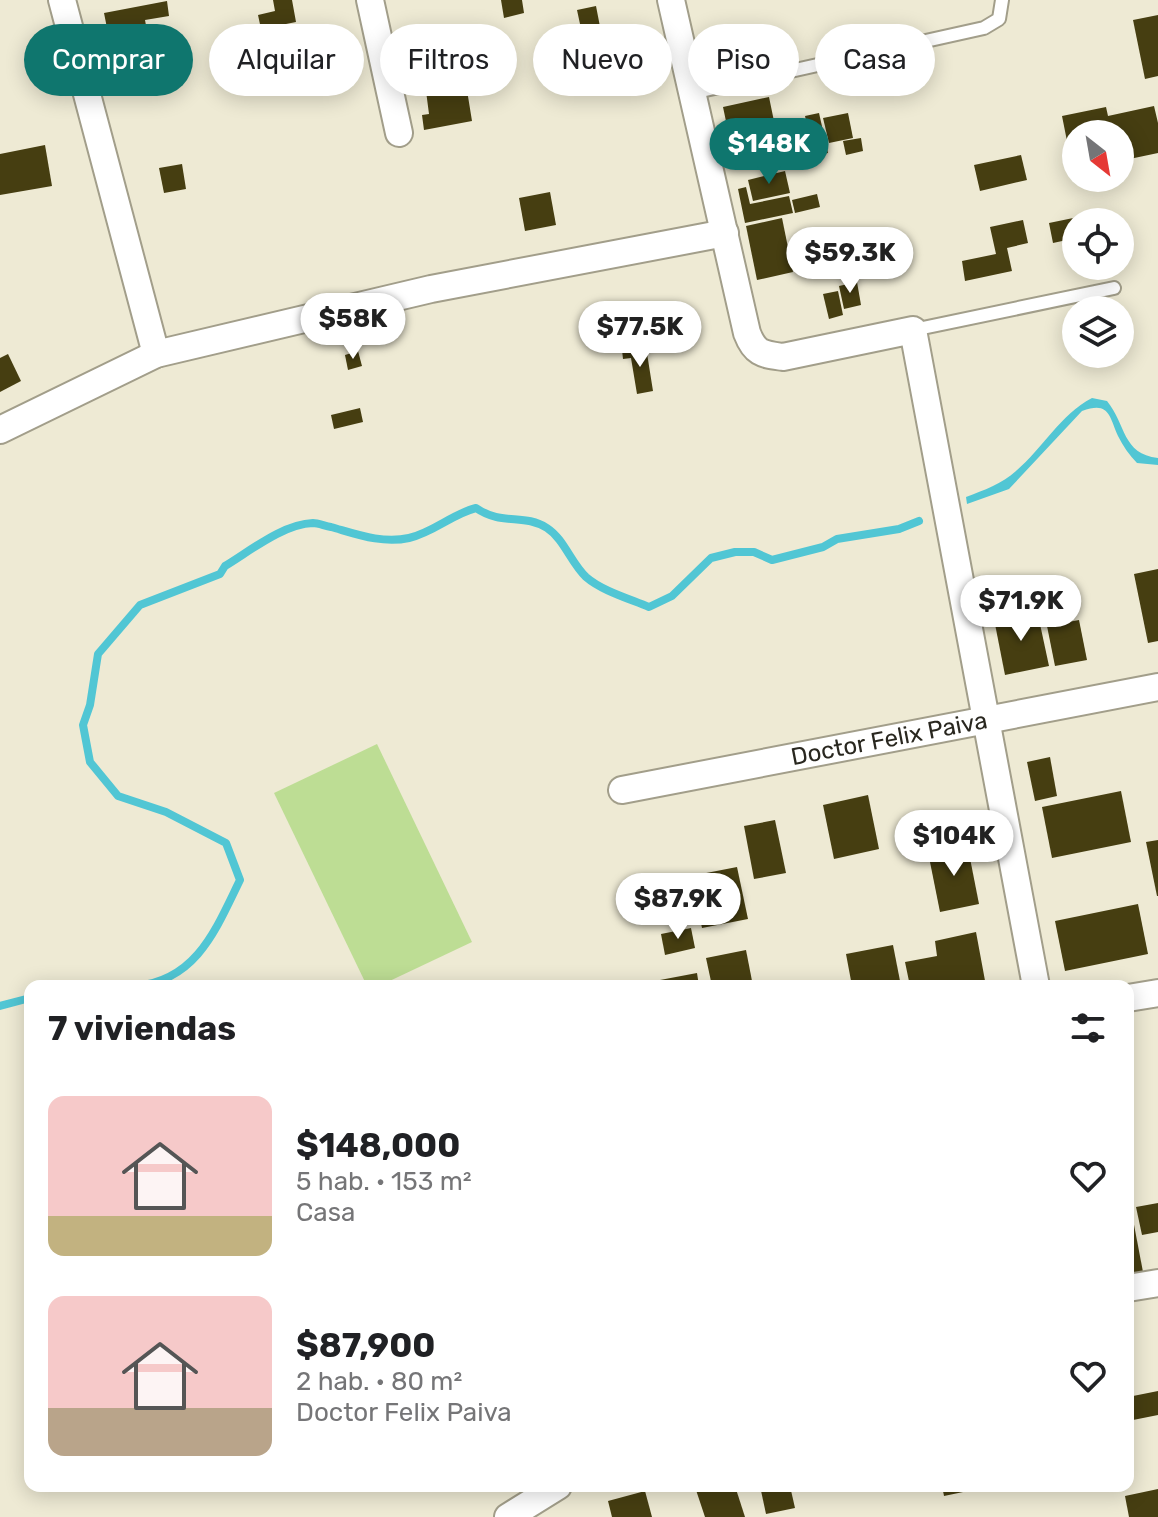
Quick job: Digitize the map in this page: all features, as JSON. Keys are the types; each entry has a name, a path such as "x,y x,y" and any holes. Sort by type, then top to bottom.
{"street":[{"path":"62,0 156,354"},
{"path":"370,0 399,133"},
{"path":"671,0 688,75"},
{"path":"693,96 752,346 763,354 783,357 913,330 1035,980"},
{"path":"0,430 156,354 431,289 725,233"},
{"name":"Doctor Felix Paiva","path":"622,790 1158,687"},
{"path":"1134,997 1158,993"},
{"path":"1134,1287 1158,1283"},
{"path":"508,1517 548,1492"}],"lane":[{"path":"799,69 984,28 999,19 1002,0"},
{"path":"913,330 1114,288"}],"green space":[{"path":"377,744 472,942 392,980 364,980 274,793"}],"water":[{"path":"1092,398 1107,401 1131,444 1138,451 1158,458 1158,465 1137,463 1122,443 1107,412 1091,408 1082,411 1009,489 967,504 966,497 1011,476 1070,413"}],"building":[{"path":"273,0 292,0 296,22 260,24 258,15 275,11"},
{"path":"501,0 522,0 524,13 504,18"},
{"path":"167,1 169,16 145,20 146,24 106,24 104,13"},
{"path":"596,6 599,24 580,24 577,10"},
{"path":"1158,15 1158,76 1145,79 1133,20"},
{"path":"427,96 468,96 472,121 424,130 422,115 429,114"},
{"path":"769,97 775,126 802,120 810,160 783,165 776,130 743,137 744,143 731,145 723,107"},
{"path":"1154,106 1158,123 1158,153 1134,158 1134,120 1063,120 1062,116 1106,107 1108,116"},
{"path":"819,113 828,153 814,156 805,116"},
{"path":"848,113 853,138 829,143 823,118"},
{"path":"861,138 863,151 846,155 843,141"},
{"path":"45,145 52,186 0,195 0,154"},
{"path":"1021,155 1027,180 980,191 974,165"},
{"path":"182,164 186,189 164,193 159,168"},
{"path":"785,171 790,193 753,201 748,180"},
{"path":"746,187 750,204 789,196 793,213 745,223 738,189"},
{"path":"550,192 556,225 525,231 519,198"},
{"path":"817,194 820,207 795,213 792,200"},
{"path":"782,218 793,272 757,280 746,226"},
{"path":"1023,220 1028,243 1007,248 1012,271 965,281 962,261 996,254 990,227"},
{"path":"1062,220 1062,241 1053,243 1049,223"},
{"path":"857,282 861,305 844,309 839,286"},
{"path":"838,291 843,315 829,319 823,294"},
{"path":"646,347 653,391 637,394 631,358 623,359 622,350"},
{"path":"358,351 362,366 348,370 345,355"},
{"path":"8,354 21,381 0,392 0,358"},
{"path":"360,408 363,422 334,429 331,415"},
{"path":"1158,569 1158,641 1148,643 1134,574"},
{"path":"1037,610 1049,666 1005,675 994,619"},
{"path":"1079,620 1087,660 1055,666 1047,626"},
{"path":"1050,757 1057,796 1035,801 1027,762"},
{"path":"1121,791 1131,842 1052,858 1042,807"},
{"path":"868,795 879,849 834,859 823,805"},
{"path":"775,820 786,873 754,879 744,826"},
{"path":"1158,840 1158,896 1157,896 1146,842"},
{"path":"967,843 979,904 940,912 928,852"},
{"path":"737,867 748,919 702,928 691,876"},
{"path":"1138,904 1148,954 1065,971 1055,921"},
{"path":"691,928 695,948 665,955 661,934"},
{"path":"976,932 985,980 909,980 905,962 937,956 935,941"},
{"path":"893,945 900,980 851,980 846,954"},
{"path":"746,950 752,980 711,980 706,958"},
{"path":"697,973 698,980 660,980"},
{"path":"1158,1203 1158,1232 1142,1235 1136,1207"},
{"path":"1134,1225 1143,1272 1134,1274"},
{"path":"1158,1391 1158,1415 1134,1420 1134,1396"},
{"path":"1158,1489 1158,1517 1129,1517 1125,1496"},
{"path":"645,1492 652,1517 612,1517 608,1501"},
{"path":"697,1492 737,1492 745,1517 705,1517"},
{"path":"761,1492 791,1492 795,1508 766,1514"}],"waterway":[{"path":"162,980 175,974 202,949 240,880 226,843 166,812 118,796 90,762 83,725 90,705 98,654 140,605 220,574 225,566 267,539 290,528 313,523 369,537 399,540 418,535 476,508 495,517 530,521 553,533 586,577 608,591 649,607 672,596 711,558 735,552 754,552 772,560 823,547 837,539 899,529 919,521"},
{"path":"0,1006 24,1000"}]}
